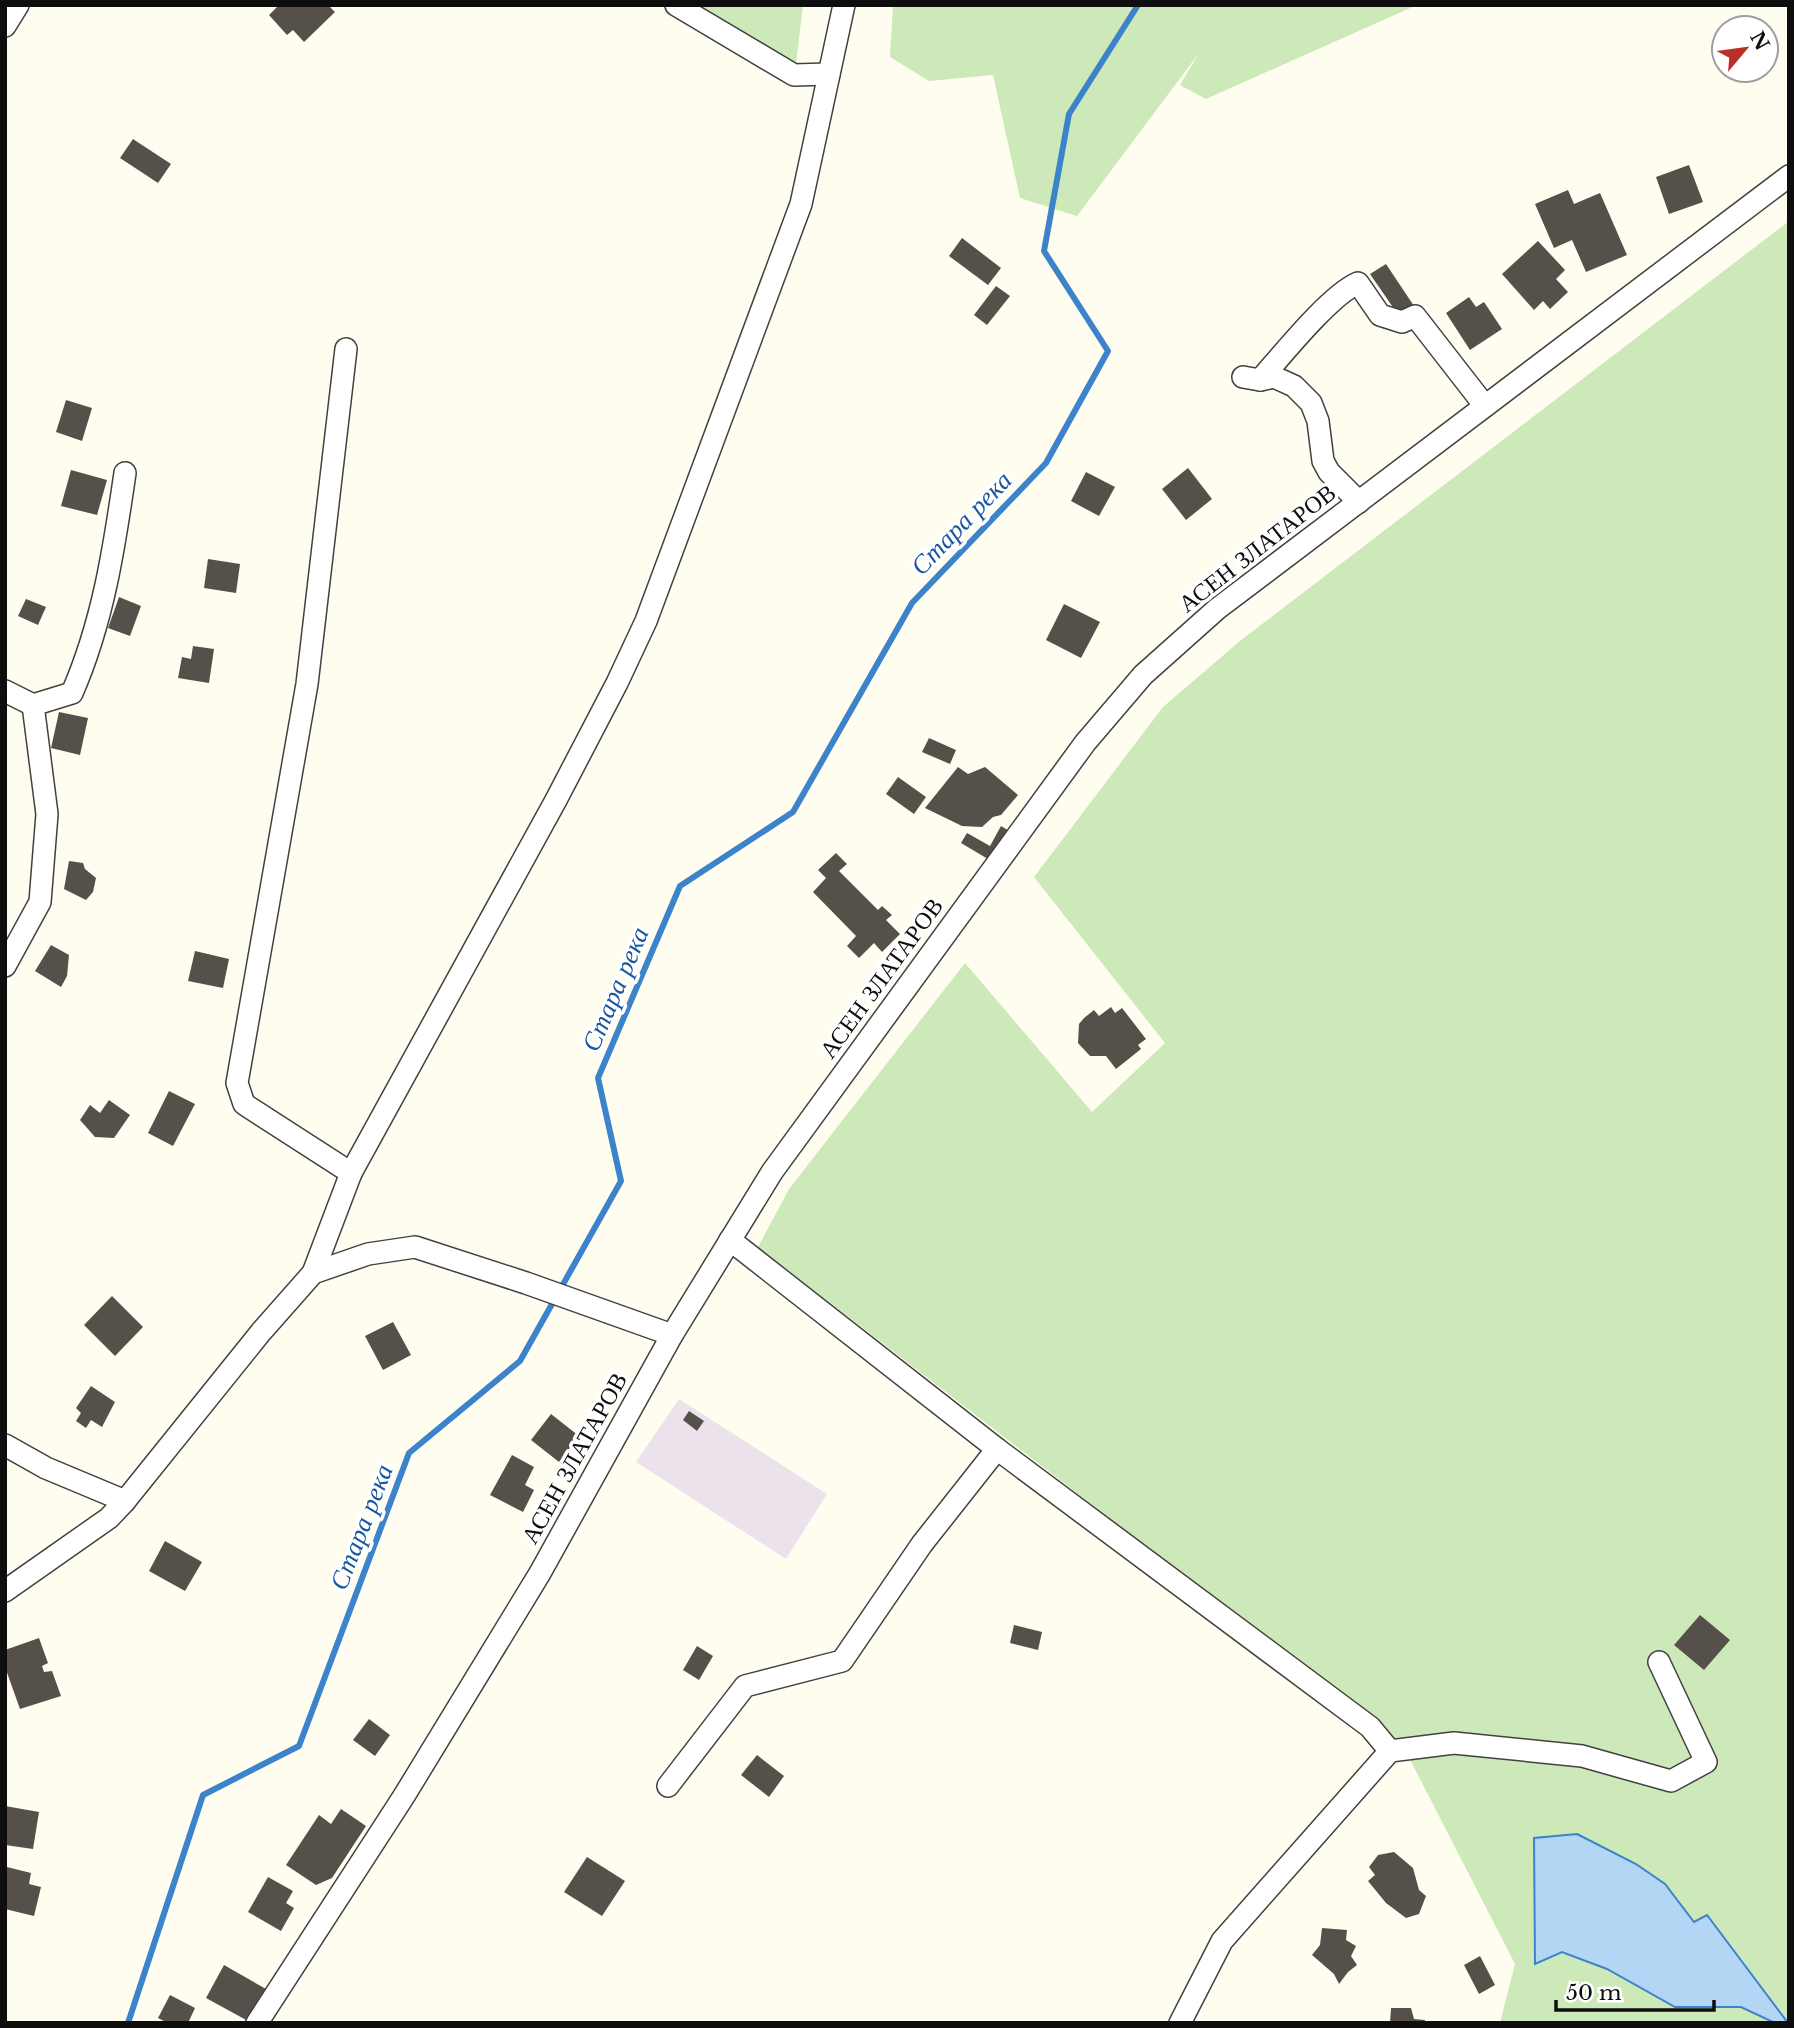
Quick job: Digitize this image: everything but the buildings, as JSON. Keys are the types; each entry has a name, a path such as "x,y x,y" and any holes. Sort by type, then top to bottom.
{"street":[{"path":"5,26 18,5"},
{"path":"676,5 794,75 830,74"},
{"path":"5,1591 108,1518 125,1501 261,1332 313,1273 351,1173 556,800 646,621 800,204 845,5"},
{"name":"АСЕН ЗЛАТАРОВ","path":"257,2023 404,1796 540,1573 672,1335 772,1172 1085,743 1143,675 1217,609 1789,176"},
{"path":"1359,502 1329,472 1323,461 1318,421 1311,403 1294,386 1274,377 1252,378 1349,287 1357,284 1380,315 1402,322 1415,316 1485,406"},
{"path":"346,349 307,684 237,1083 244,1104 351,1173"},
{"path":"5,691 33,705 72,693 86,661 110,576 125,473"},
{"path":"5,966 40,902 47,814 33,705"},
{"path":"730,1241 997,1449 1370,1727 1391,1751"},
{"path":"313,1273 368,1254 415,1247 672,1335"},
{"path":"5,1445 46,1468 125,1501"},
{"path":"668,1786 745,1686 842,1661 922,1544 997,1449"},
{"path":"1180,2023 1223,1941 1391,1751 1454,1743 1582,1756 1671,1781 1706,1762 1660,1662"}],"shaded area":[{"path":"679,1399 827,1494 786,1559 636,1462"}],"green space":[{"path":"696,5 803,5 796,64"},
{"path":"893,5 1417,5 1206,99 1180,85 1199,53 1077,216 1020,198 993,75 929,81 890,57"},
{"path":"1789,221 1789,2023 1707,1915 1694,1922 1665,1884 1636,1864 1577,1834 1562,1952 1607,1969 1675,2007 1741,2007 1775,2023 1500,2023 1515,1964 1402,1744 758,1247 789,1189 965,963 1092,1112 1165,1043 1034,877 1163,707 1240,641"}],"water":[{"path":"1577,1834 1636,1864 1665,1884 1694,1922 1707,1915 1788,2023 1775,2023 1741,2007 1675,2007 1607,1969 1562,1952 1535,1964 1534,1838"}],"waterway":[{"name":"Стара река","path":"128,2023 203,1795 299,1746 409,1453 520,1361 621,1181 598,1078 680,886 793,812 912,603 1046,463 1108,351 1044,251 1069,114 1138,5"}]}
